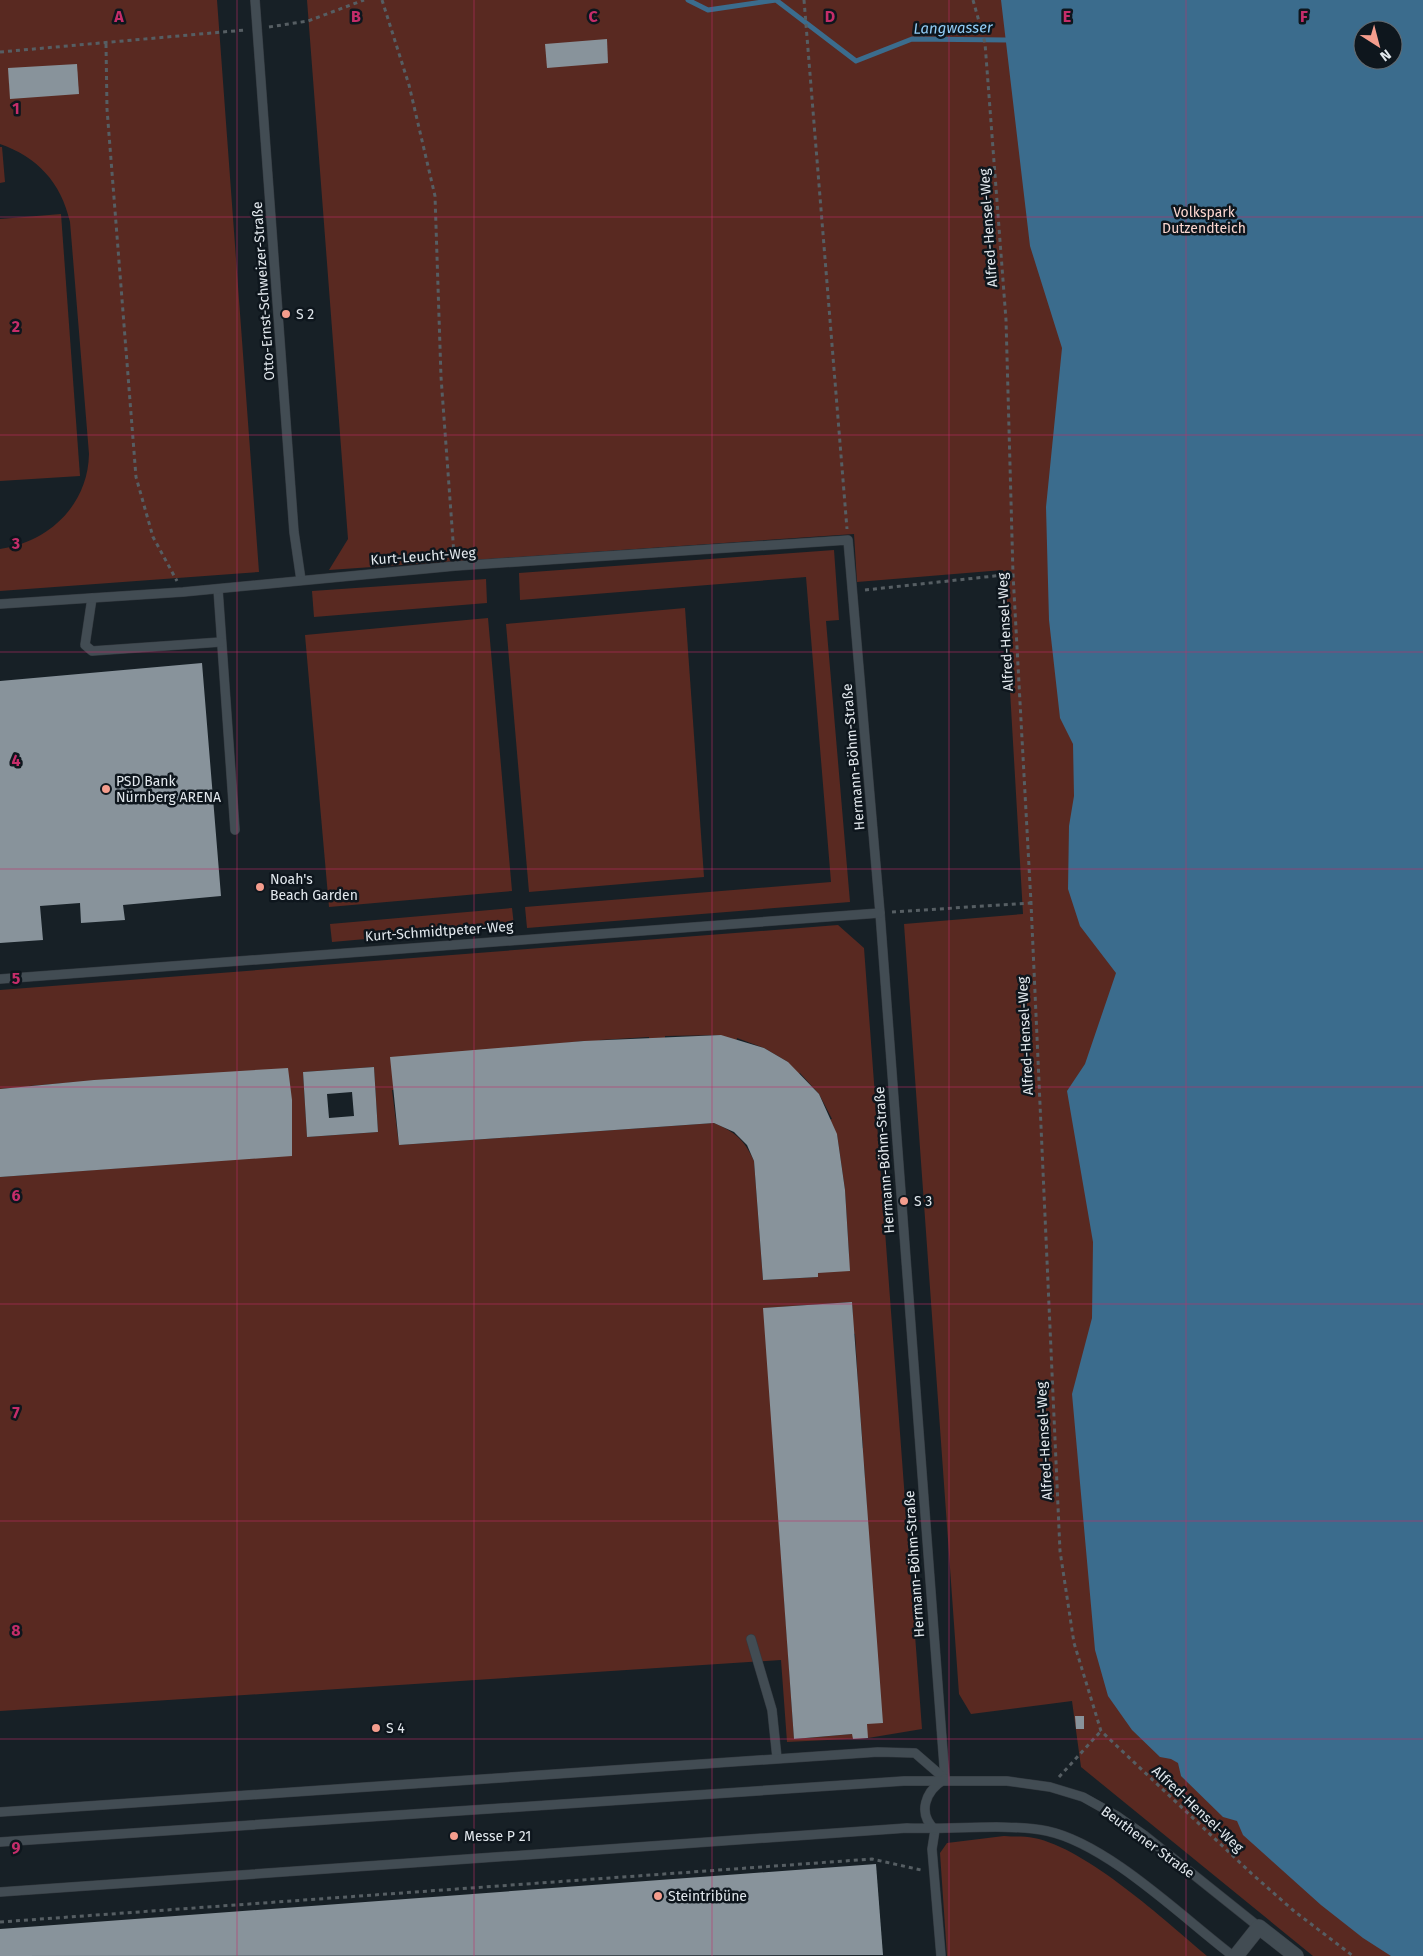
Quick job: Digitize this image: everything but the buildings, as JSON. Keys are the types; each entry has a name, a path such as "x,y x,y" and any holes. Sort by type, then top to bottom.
{"street":[{"path":"1234,1956 1259,1927"},
{"name":"Beuthener Straße","path":"1259,1927 1296,1956"}],"lane":[{"name":"Otto-Ernst-Schweizer-Straße","path":"255,0 294,532 301,580"},
{"name":"Kurt-Leucht-Weg","path":"0,604 183,592 455,566 848,540"},
{"name":"Hermann-Böhm-Straße","path":"848,540 880,913 944,1779"},
{"path":"218,589 235,830"},
{"path":"92,598 85,645 92,651 221,642"},
{"name":"Kurt-Schmidtpeter-Weg","path":"0,979 880,913"},
{"path":"751,1639 772,1710 777,1758"},
{"path":"0,1812 777,1758 878,1752 915,1753 944,1779 933,1788 925,1804 925,1816 935,1830 932,1849 941,1956"},
{"name":"Beuthener Straße","path":"0,1842 944,1779 1007,1781 1050,1787 1082,1797 1117,1816 1259,1927"},
{"path":"0,1892 907,1828 935,1830 1032,1829 1069,1838 1121,1868 1234,1956"}],"path":[{"path":"0,52 257,29 308,21 364,0"},
{"path":"382,0 408,85 435,196 441,377 455,566"},
{"path":"804,0 848,540"},
{"name":"Alfred-Hensel-Weg","path":"972,0 985,43 1006,320 1013,574 1031,903 1060,1550 1074,1643 1101,1731 1252,1874 1353,1956"},
{"path":"106,44 106,109 136,477 153,537 183,592"},
{"path":"852,592 1013,574"},
{"path":"880,913 1031,903"},
{"path":"1050,1787 1101,1731"},
{"path":"0,1922 872,1859 934,1871"}],"green space":[{"path":"0,0 217,0 259,572 0,591 0,549 18,545 34,538 62,518 73,505 82,489 87,472 89,454 70,222 66,208 54,183 46,173 25,156 0,144"},
{"name":"Volkspark Dutzendteich","path":"307,0 1423,0 1423,1956 1313,1956 1081,1767 1072,1701 971,1714 959,1694 904,924 1023,914 1003,570 857,582 854,534 329,570 348,539"},
{"path":"0,147 2,147 5,182 0,183"},
{"path":"61,214 80,476 0,481 0,219"},
{"path":"834,550 839,620 826,621 850,902 527,928 525,907 831,882 806,577 520,600 519,573"},
{"path":"486,579 487,603 314,617 312,591"},
{"path":"685,608 704,877 529,892 506,624"},
{"path":"488,618 512,891 329,907 305,635"},
{"path":"512,908 514,926 332,942 330,924"},
{"path":"838,925 864,948 922,1729 868,1738 787,1742 781,1660 0,1711 0,1177 292,1155 292,1100 78,1082 29,1086 32,1118 17,1120 13,1088 0,1089 0,990","holes":["721,1035 730,1070 737,1038 764,1048 788,1062 779,1097 800,1073 819,1094 832,1119 802,1130 837,1134 845,1190 849,1255 817,1258 818,1277 763,1280 754,1161 743,1142 728,1130 714,1123 399,1145 392,1090 407,1089 536,1046 584,1041 586,1073 600,1040 649,1037 651,1069 666,1068 665,1036","374,1067 378,1132 307,1137 303,1072","852,1302 853,1318 821,1321 855,1334 858,1383 826,1385 859,1399 863,1448 831,1450 864,1464 867,1512 852,1734 794,1739 764,1308"]},
{"path":"1004,1836 1034,1838 1055,1845 1077,1856 1125,1888 1207,1956 947,1956 940,1853 947,1843"}],"water":[{"name":"Volkspark Dutzendteich","path":"1001,0 1423,0 1423,1956 1391,1956 1363,1938 1321,1905 1243,1835 1237,1821 1223,1817 1181,1776 1178,1763 1171,1759 1160,1757 1132,1730 1108,1696 1095,1650 1072,1394 1092,1318 1093,1242 1067,1091 1085,1064 1116,973 1080,926 1068,889 1069,826 1074,796 1073,744 1060,718 1049,620 1046,507 1062,348 1030,246"}],"waterway":[{"name":"Langwasser","path":"688,0 708,10 776,0 856,61 912,39 1007,40"}],"place":[{"name":"S 2","path":"286,314"},
{"name":"PSD Bank Nürnberg ARENA","path":"106,789"},
{"name":"Noah's Beach Garden","path":"260,887"},
{"name":"S 3","path":"904,1201"},
{"name":"S 4","path":"376,1728"},
{"name":"Messe P 21","path":"454,1836"},
{"name":"Steintribüne","path":"658,1896"}]}
